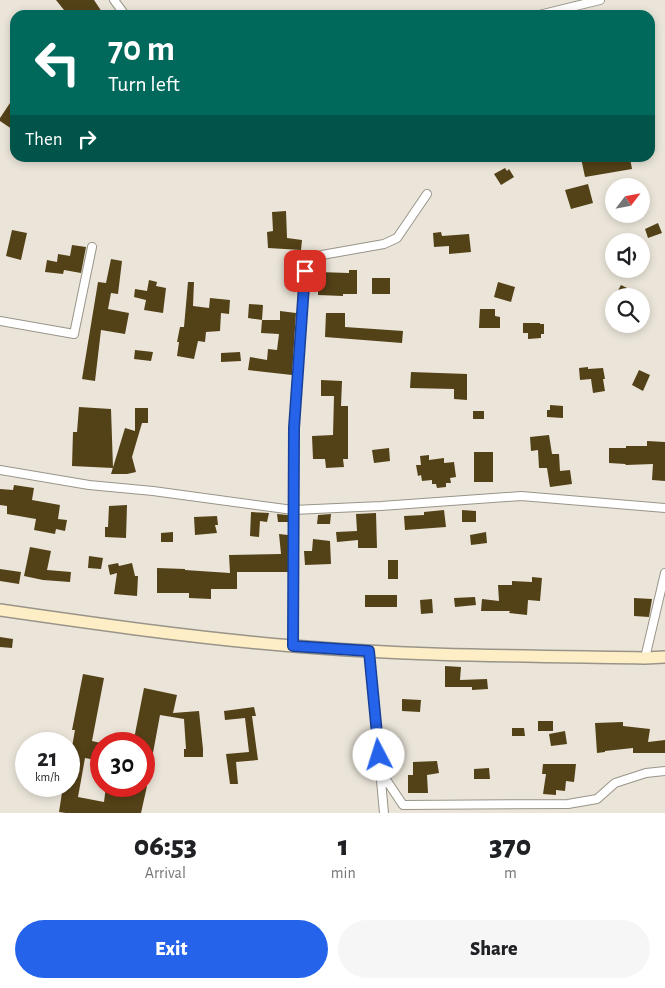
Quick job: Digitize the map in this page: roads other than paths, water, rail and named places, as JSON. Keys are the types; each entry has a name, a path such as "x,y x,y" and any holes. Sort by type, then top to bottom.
{"main road":[{"path":"0,610 129,629 293,646 419,654 665,657"}],"street":[{"path":"559,10 600,0"},
{"path":"293,646 294,428 305,271 322,255 384,244 396,238 426,194"},
{"path":"0,321 74,334 92,247"},
{"path":"0,470 89,485 153,491 293,510 522,496 665,508"},
{"path":"645,658 665,573"},
{"path":"369,651 384,813"},
{"path":"381,772 403,805 474,805 568,804 597,799 615,783 646,773 665,771"}]}
